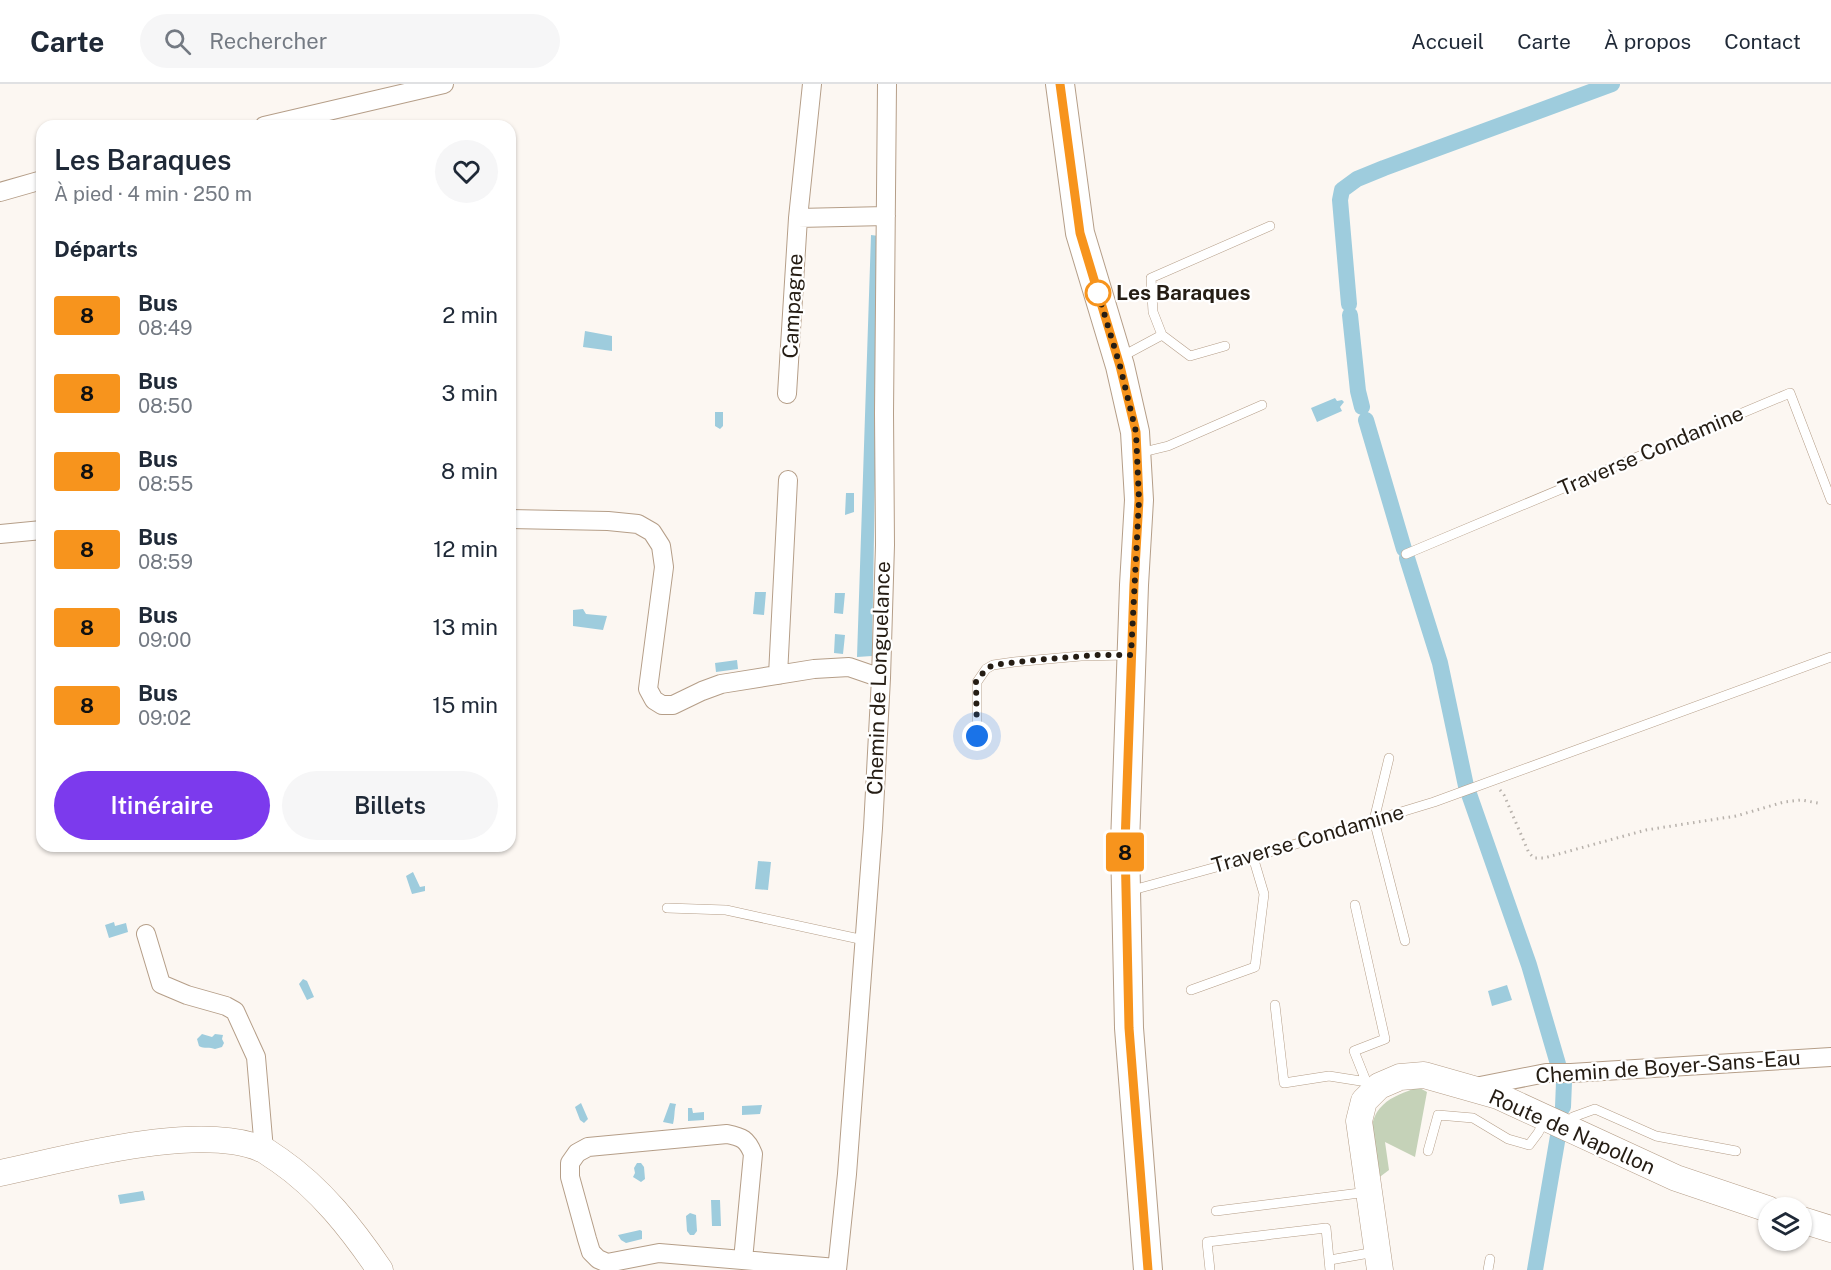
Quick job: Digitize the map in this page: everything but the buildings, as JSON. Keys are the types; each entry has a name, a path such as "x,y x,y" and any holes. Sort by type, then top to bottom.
{"main road":[{"path":"1060,84 1080,233 1118,359 1136,432 1139,500 1125,844 1129,1028 1148,1270"}],"street":[{"path":"290,120 444,84"},
{"name":"Campagne","path":"788,394 798,218 812,84"},
{"name":"Chemin de Longuelance","path":"837,1269 847,1174 873,828 881,678 885,545 887,84"},
{"path":"0,192 36,182"},
{"path":"798,218 886,216"},
{"path":"778,675 788,480"},
{"path":"516,519 608,521 638,524 652,532 661,546 664,567 648,689 654,700 662,705 673,705 721,684 814,669 849,667 881,678"},
{"path":"0,534 36,531"},
{"path":"146,934 162,984 226,1006 234,1011 256,1057 264,1150"},
{"name":"Chemin de Boyer-Sans-Eau","path":"1470,1088 1546,1073 1831,1056"},
{"name":"Route de Napollon","path":"1369,1088 1400,1077 1424,1075 1498,1096 1676,1179 1758,1206"},
{"path":"1369,1088 1359,1121 1378,1261"},
{"path":"743,1260 753,1154 749,1143 740,1136 727,1134 588,1147 577,1153 570,1164 570,1177 586,1239 591,1252 598,1259 607,1263 659,1253 837,1269"},
{"path":"0,1173 105,1150 170,1141 202,1139 233,1142 264,1150 290,1168 332,1207 380,1270"},
{"path":"1812,1223 1831,1229"}],"lane":[{"path":"1225,346 1190,356 1162,335 1153,312 1151,278 1270,226"},
{"path":"1118,359 1162,335"},
{"name":"Traverse Condamine","path":"1406,554 1790,393 1831,500"},
{"path":"1137,454 1168,446 1262,405"},
{"path":"977,736 976,682 986,669 993,665 1091,655 1131,655"},
{"name":"Traverse Condamine","path":"1126,891 1253,857 1434,802 1831,657"},
{"path":"1389,758 1374,820 1405,941"},
{"path":"1191,990 1255,967 1264,894 1253,857"},
{"path":"1355,905 1385,1039 1354,1051 1369,1088"},
{"path":"667,908 726,910 864,940"},
{"path":"1275,1005 1284,1083 1329,1076 1369,1088"},
{"path":"1428,1150 1438,1115 1473,1118 1508,1139 1529,1144 1538,1133 1556,1123 1595,1109 1656,1136 1736,1151"},
{"path":"1216,1211 1369,1192"},
{"path":"1210,1270 1207,1242 1326,1228 1330,1265 1378,1261"},
{"path":"1488,1270 1490,1259"}],"path":[{"path":"1489,782 1504,795 1528,853 1534,858 1544,858 1646,830 1736,816 1784,802 1801,800 1818,803"}],"green space":[{"path":"1418,1087 1427,1092 1415,1157 1385,1142 1389,1170 1377,1179 1371,1140 1373,1121 1377,1112 1399,1094"}],"water":[{"path":"871,235 879,236 872,656 857,657"},
{"path":"585,331 612,336 612,351 583,347"},
{"path":"1335,398 1337,401 1344,402 1340,407 1342,411 1317,422 1311,408"},
{"path":"715,412 723,412 723,426 720,429 715,426"},
{"path":"846,493 854,493 854,512 845,515"},
{"path":"755,592 766,592 764,615 753,614"},
{"path":"835,593 845,593 843,614 834,613"},
{"path":"583,609 586,614 607,616 603,630 573,626 573,610"},
{"path":"835,634 845,635 843,654 834,653"},
{"path":"737,660 738,669 716,672 715,663"},
{"path":"758,861 771,862 768,890 755,889"},
{"path":"413,872 420,887 425,886 425,891 412,894 406,876"},
{"path":"114,922 115,926 126,923 128,932 109,938 105,925"},
{"path":"303,979 307,981 314,997 307,1000 299,984"},
{"path":"1507,985 1512,1000 1492,1006 1488,991"},
{"path":"202,1034 212,1037 215,1034 223,1035 222,1047 215,1049 199,1046 197,1039"},
{"path":"581,1103 588,1119 584,1123 580,1120 575,1107"},
{"path":"670,1103 676,1104 673,1124 663,1122"},
{"path":"762,1105 760,1114 742,1115 742,1106"},
{"path":"688,1108 692,1108 693,1113 704,1112 704,1120 688,1121"},
{"path":"637,1163 641,1163 644,1167 645,1179 641,1182 633,1177"},
{"path":"143,1191 145,1200 120,1204 118,1195"},
{"path":"711,1200 720,1200 721,1226 712,1226"},
{"path":"690,1213 696,1215 697,1231 694,1235 690,1235 687,1231 686,1216"},
{"path":"640,1230 642,1239 626,1243 618,1235"}],"waterway":[{"path":"1349,304 1340,200 1342,190 1357,179 1384,168 1612,84"},
{"path":"1350,315 1358,391 1362,407"},
{"path":"1366,420 1404,549"},
{"path":"1407,558 1440,663 1466,786"},
{"path":"1469,794 1529,965 1558,1064"},
{"path":"1563,1107 1564,1082"},
{"path":"1535,1270 1558,1136"}],"bus line":[{"name":"8","path":"1060,84 1080,233 1120,366 1136,432 1139,500 1125,844 1129,1028 1148,1270"}],"place":[{"name":"Les Baraques","path":"1098,293"}],"route":[{"path":"977,736 976,682 986,669 993,665 1096,655 1131,655 1139,500 1136,432 1120,366 1098,293"}]}
